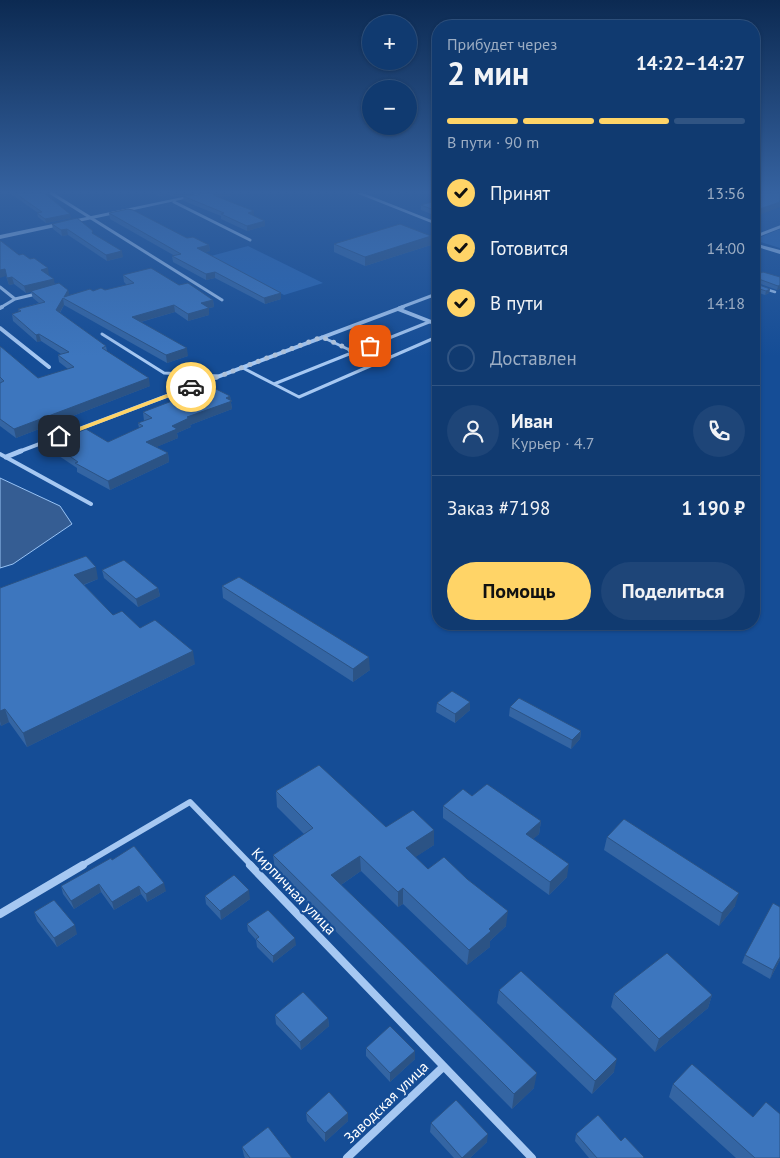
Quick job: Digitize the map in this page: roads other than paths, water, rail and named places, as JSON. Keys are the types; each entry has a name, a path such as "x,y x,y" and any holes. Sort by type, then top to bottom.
{"street":[{"path":"138,247 222,300"},
{"path":"764,247 780,252"},
{"path":"0,287 15,300"},
{"path":"0,308 15,300 40,293"},
{"path":"6,457 432,296"},
{"path":"398,308 432,323"},
{"path":"0,328 49,367"},
{"name":"Кирпичная улица","path":"0,914 190,802 532,1158"},
{"name":"Заводская улица","path":"347,1158 443,1067"}],"lane":[{"path":"761,287 775,292"},
{"path":"274,384 429,322"},
{"path":"102,334 164,373 220,376"},
{"path":"322,337 355,352"},
{"path":"242,368 300,397 432,339"},
{"path":"0,454 91,504"}]}
